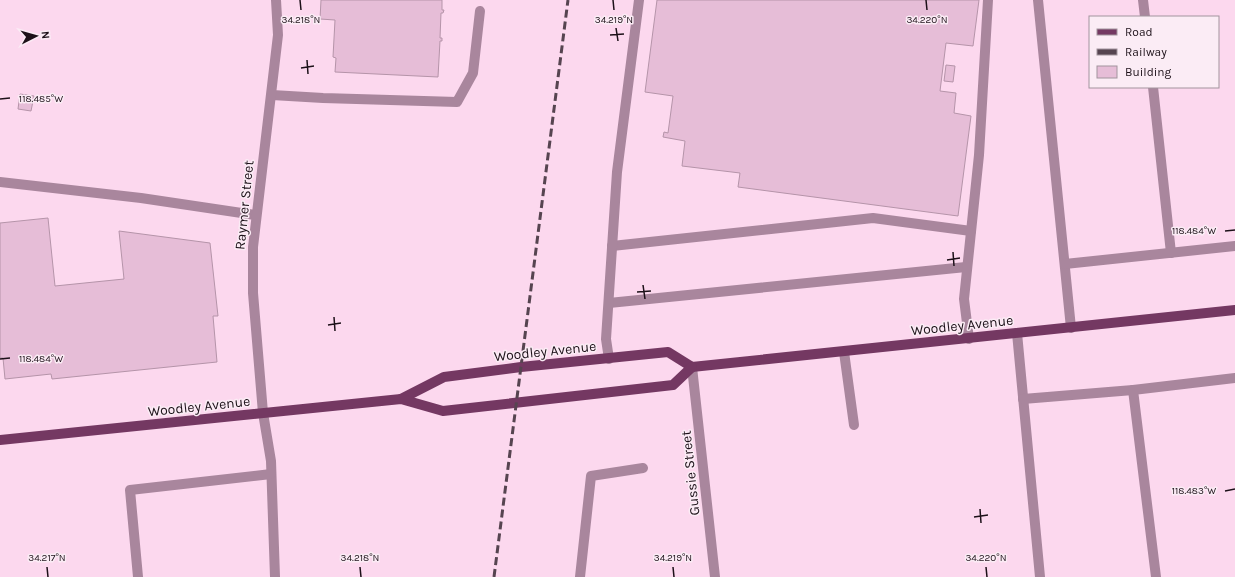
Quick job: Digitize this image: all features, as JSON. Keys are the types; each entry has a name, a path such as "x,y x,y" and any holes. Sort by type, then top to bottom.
{"main road":[{"name":"Woodley Avenue","path":"0,440 401,399 444,377 668,352 692,367 1235,310"},
{"name":"Woodley Avenue","path":"401,399 443,411 673,385 692,367"}],"street":[{"name":"Raymer Street","path":"275,577 271,460 263,413 253,293 253,247 255,215 272,95 278,35 276,0"},
{"path":"608,359 606,339 617,172 639,0"},
{"path":"968,339 964,299 966,267 979,155 988,0"},
{"path":"1038,0 1071,328"},
{"path":"1144,0 1145,16"},
{"path":"272,95 457,102 473,73 480,11"},
{"path":"1153,88 1171,253"},
{"path":"0,182 141,198 255,215"},
{"path":"612,246 873,218 971,231"},
{"path":"1065,264 1235,246"},
{"path":"609,303 966,267"},
{"path":"1017,334 1040,577"},
{"path":"844,352 854,425"},
{"name":"Gussie Street","path":"692,367 715,577"},
{"path":"1023,400 1134,390 1235,378"},
{"path":"1134,390 1156,577"},
{"path":"580,577 590,476 643,468"},
{"path":"138,577 130,490 271,474"}],"building":[{"path":"321,0 442,0 442,10 444,10 443,13 441,13 440,38 442,38 442,41 440,41 438,77 335,72 336,58 333,57 335,20 320,19"},
{"path":"657,0 979,0 973,46 946,43 940,91 956,93 954,113 971,116 958,216 738,187 740,173 682,166 685,141 663,137 664,132 668,133 673,96 645,92"},
{"path":"946,65 955,66 953,82 944,81"},
{"path":"20,94 34,96 31,111 18,109"},
{"path":"48,218 55,286 124,279 119,231 210,243 218,316 213,316 217,362 52,379 51,374 5,379 3,358 0,358 0,223"}],"railway":[{"path":"494,577 568,0"}]}
